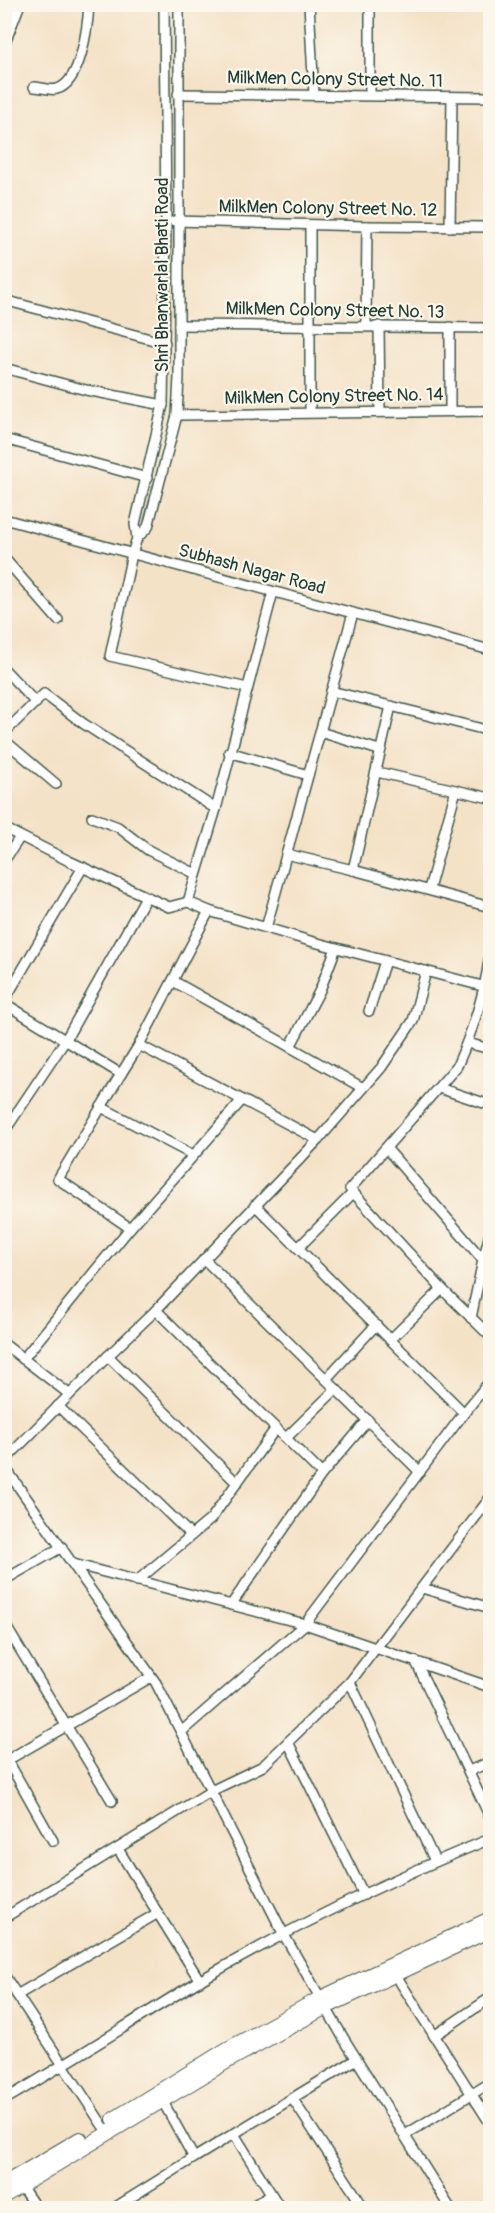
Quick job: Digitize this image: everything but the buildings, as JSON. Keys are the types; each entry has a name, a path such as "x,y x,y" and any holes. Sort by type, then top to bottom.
{"main road":[{"path":"4,2184 226,2050 490,1919"},
{"path":"4,2196 324,2002 395,1974 490,1930"}],"street":[{"path":"4,45 20,4"},
{"path":"34,87 56,90 65,85 75,71 88,23 89,4"},
{"name":"Shri Bhanwarlal Bhati Road","path":"164,4 166,222 163,405 135,524 137,538 110,656 247,688"},
{"name":"Shri Bhanwarlal Bhati Road","path":"137,538 148,527 177,415 179,4"},
{"path":"309,4 314,95"},
{"path":"370,4 370,94"},
{"name":"MilkMen Colony Street No. 11","path":"178,94 370,94 490,97"},
{"path":"450,227 452,97"},
{"name":"MilkMen Colony Street No. 12","path":"166,222 490,227"},
{"path":"310,225 310,412"},
{"path":"366,326 367,226"},
{"path":"4,300 165,343"},
{"name":"MilkMen Colony Street No. 13","path":"179,325 490,328"},
{"path":"379,326 380,411"},
{"path":"450,327 450,411"},
{"path":"4,368 86,390 163,405"},
{"name":"MilkMen Colony Street No. 14","path":"177,415 490,411"},
{"path":"4,439 147,478"},
{"name":"Subhash Nagar Road","path":"4,519 490,650"},
{"path":"4,558 58,620"},
{"path":"188,902 216,809 229,752 273,592"},
{"path":"266,928 353,613"},
{"path":"4,669 36,703"},
{"path":"331,692 490,730"},
{"path":"4,733 8,721 36,703 44,694 84,724 216,809"},
{"path":"353,870 391,706"},
{"path":"320,732 379,750"},
{"path":"4,740 56,784"},
{"path":"229,752 308,775"},
{"path":"377,772 490,798"},
{"path":"429,889 456,790"},
{"path":"92,817 118,827 148,850 196,874"},
{"path":"4,828 169,907 188,902 209,911 336,948 488,987"},
{"path":"4,861 20,837"},
{"path":"286,854 429,889 490,907"},
{"path":"83,867 4,1002 121,1074"},
{"path":"4,1132 64,1041 146,897"},
{"path":"130,1228 58,1179 139,1046 209,911"},
{"path":"290,1047 320,990 336,948"},
{"path":"490,954 488,987 458,1066 350,1189 490,1336"},
{"path":"369,1011 385,961"},
{"path":"4,1461 156,1310 318,1140 381,1068 413,1021 426,971"},
{"path":"173,981 363,1088"},
{"path":"468,1043 490,1049"},
{"path":"139,1046 318,1140"},
{"path":"439,1088 490,1105"},
{"path":"23,1359 130,1228 242,1100"},
{"path":"101,1107 193,1155"},
{"path":"386,1148 483,1260"},
{"path":"298,1248 353,1193"},
{"path":"255,1205 464,1413"},
{"path":"471,1318 490,1234"},
{"path":"204,1259 420,1472"},
{"path":"390,1340 442,1288"},
{"path":"156,1310 322,1474"},
{"path":"326,1379 376,1325"},
{"path":"4,1344 69,1394"},
{"path":"108,1356 237,1483"},
{"path":"181,1732 305,1624 490,1381"},
{"path":"286,1438 336,1389"},
{"path":"58,1407 191,1535"},
{"path":"231,1605 322,1474 368,1420"},
{"path":"137,1581 211,1519 276,1428"},
{"path":"4,1466 151,1677 284,1935 357,2059 450,2208"},
{"path":"4,1918 211,1791 263,1766 350,1682 490,1498"},
{"path":"4,1580 62,1547"},
{"path":"73,1564 305,1624 490,1687"},
{"path":"422,1588 490,1608"},
{"path":"4,1623 112,1801"},
{"path":"416,1662 490,1817"},
{"path":"53,1841 6,1762 151,1677"},
{"path":"350,1682 435,1861"},
{"path":"288,1742 364,1894"},
{"path":"469,1772 490,1762"},
{"path":"4,2100 200,1981 284,1935 364,1894 435,1861 490,1839"},
{"path":"118,1849 200,1981"},
{"path":"17,1995 158,1913"},
{"path":"395,1974 490,2123"},
{"path":"4,1975 103,2126"},
{"path":"434,2036 490,1998"},
{"path":"114,2208 357,2059"},
{"path":"405,2135 490,2083"},
{"path":"292,2098 364,2208"},
{"path":"162,2100 194,2158"},
{"path":"234,2134 280,2208"},
{"path":"21,2186 36,2208"},
{"path":"250,2208 271,2194"}]}
